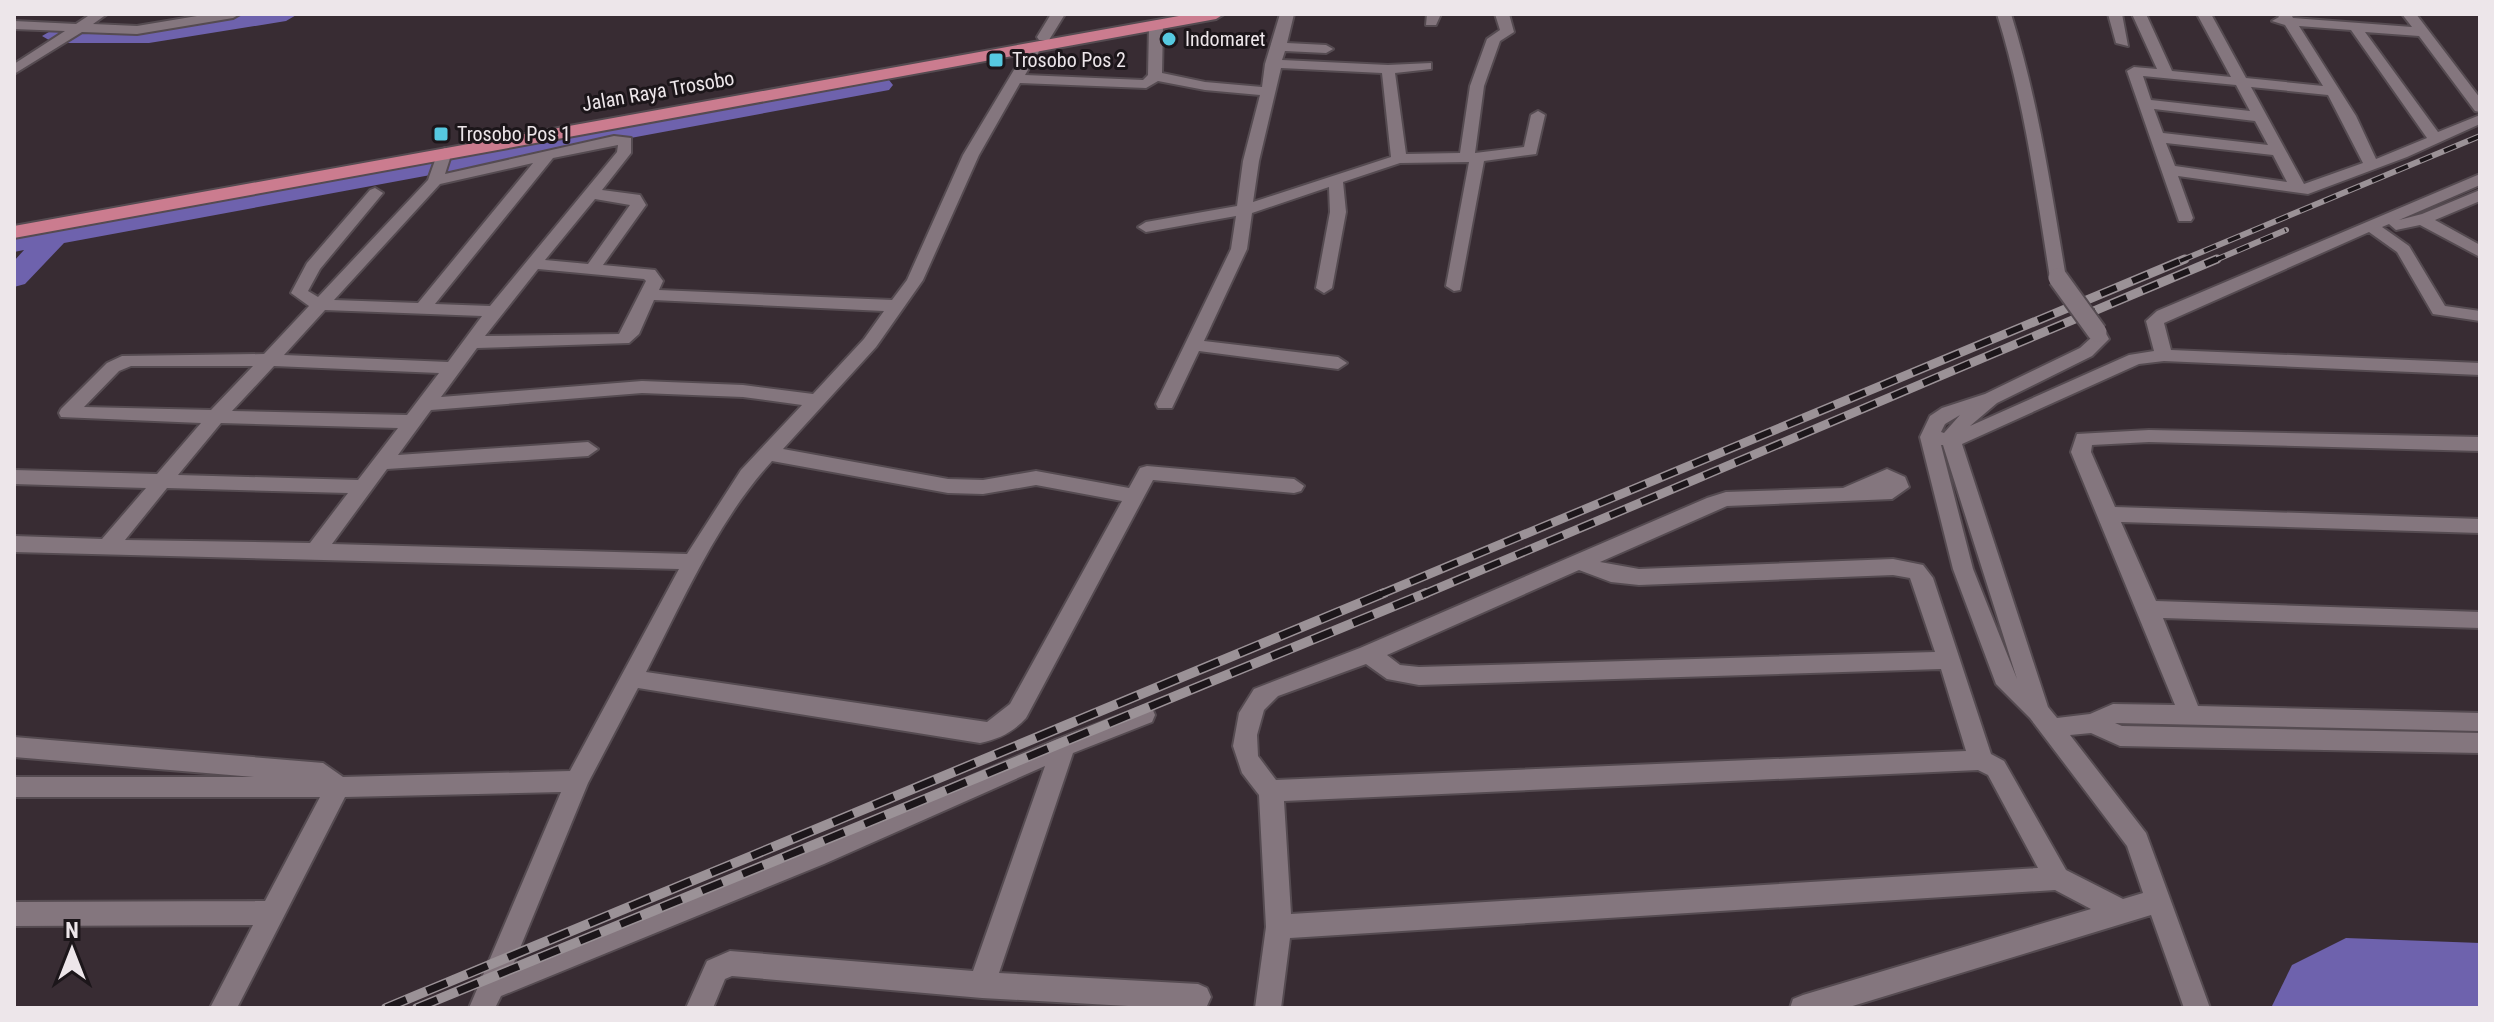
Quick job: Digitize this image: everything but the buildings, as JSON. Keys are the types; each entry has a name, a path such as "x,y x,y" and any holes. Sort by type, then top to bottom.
{"highway":[{"name":"Jalan Raya Trosobo","path":"14,220 1160,20 1216,14"},
{"name":"Jalan Raya Trosobo","path":"14,232 441,165 867,71"}],"street":[{"path":"14,70 100,14"},
{"path":"163,26 179,14"},
{"path":"14,25 75,31 137,30 233,14"},
{"path":"488,997 577,781 693,562 732,499 766,453 870,343 915,280 971,155 1015,79 1058,14"},
{"path":"1165,404 1239,249 1251,161 1269,92 1272,64 1287,14"},
{"path":"1454,286 1472,156 1468,121 1494,39 1507,32 1502,14"},
{"path":"2004,14 2020,65 2058,278 2100,339 2086,352 1992,398 1949,412 1937,420 1929,437 1963,569 2007,684 2045,719 2137,841 2197,1008"},
{"path":"2204,14 2299,189"},
{"path":"2409,14 2480,108"},
{"path":"2123,43 2116,17 2141,18 2166,73"},
{"path":"2282,17 2423,32"},
{"path":"2282,17 2362,153 2373,165"},
{"path":"1015,79 1146,84 1155,76 1160,20"},
{"path":"2355,27 2435,139"},
{"path":"1277,46 1326,49"},
{"path":"1272,64 1388,69 1426,66"},
{"path":"1388,69 1399,159"},
{"path":"2185,218 2134,71 2241,81 2323,83"},
{"path":"1155,76 1269,92"},
{"path":"2144,103 2261,117"},
{"path":"1146,227 1244,210 1336,183 1399,159 1531,151 1538,115"},
{"path":"2168,170 2299,189 2323,186 2480,119"},
{"path":"2157,137 2277,151"},
{"path":"107,547 216,417 441,165 548,155 614,140 626,141 624,153 495,311 316,551"},
{"path":"422,309 548,155"},
{"path":"1324,288 1338,212 1336,183"},
{"path":"2164,355 2155,331 2155,321 2163,315 2405,213 2478,186"},
{"path":"2372,227 2422,220 2478,186"},
{"path":"375,193 304,279 299,293 319,305 495,311"},
{"path":"589,194 634,198 638,205 593,268"},
{"path":"2405,213 2480,252"},
{"path":"2372,227 2403,249 2439,310 2480,316"},
{"path":"473,342 619,340 630,334 655,281 652,275 534,264"},
{"path":"651,295 897,306"},
{"path":"1195,345 1338,363"},
{"path":"1929,437 1951,440 1966,436 2135,359 2164,355 2480,369"},
{"path":"414,422 68,413 113,367 128,360 269,360 452,368"},
{"path":"427,404 642,387 743,391 814,400"},
{"path":"1992,398 1954,430 1951,440 2045,719"},
{"path":"2191,717 2149,609 2081,452 2081,443 2090,437 2480,444"},
{"path":"383,463 588,449"},
{"path":"766,453 948,486 983,487 1036,478 1132,496"},
{"path":"630,678 991,732 1008,723 1018,711 1132,496 1151,470 1294,486"},
{"path":"14,477 365,487"},
{"path":"1268,1008 1279,927 1271,791 1258,779 1248,763 1246,751 1252,706 1257,697 1368,654 1726,499 1846,495"},
{"path":"2109,514 2480,526"},
{"path":"14,544 693,562"},
{"path":"1579,562 1611,574 1639,577 1907,567 1923,578 1981,760"},
{"path":"1963,569 1995,569"},
{"path":"2149,609 2480,620"},
{"path":"1368,654 1395,673 1419,676 1947,660"},
{"path":"2093,723 2113,713 2191,717 2480,743"},
{"path":"488,997 1063,747 1144,715"},
{"path":"2045,719 2093,723 2120,736 2480,722"},
{"path":"14,747 323,773 338,787"},
{"path":"982,985 1063,747"},
{"path":"1271,791 1981,760 1996,768 2057,878"},
{"path":"14,787 338,787 577,781"},
{"path":"223,1008 338,787"},
{"path":"1279,927 2057,878 2124,913"},
{"path":"1803,1008 2160,900"},
{"path":"14,914 272,913"},
{"path":"699,1008 716,970 730,963 982,985 1198,997"}],"shaded area":[{"path":"2346,938 2480,943 2480,1008 2271,1008 2292,965"}],"waterway":[{"path":"54,36 149,36 286,14"},
{"path":"54,236 880,85"},
{"path":"14,243 54,236"},
{"path":"14,278 54,236"}],"railway":[{"path":"2180,261 2480,136"},
{"path":"2213,261 2286,230"},
{"path":"1379,595 2185,259"},
{"path":"1422,595 2217,259"},
{"path":"386,1008 1384,593"},
{"path":"417,1008 1426,593"}],"place":[{"name":"Indomaret","path":"1169,39"},
{"name":"Trosobo Pos 2","path":"996,60"},
{"name":"Trosobo Pos 1","path":"441,134"}]}
